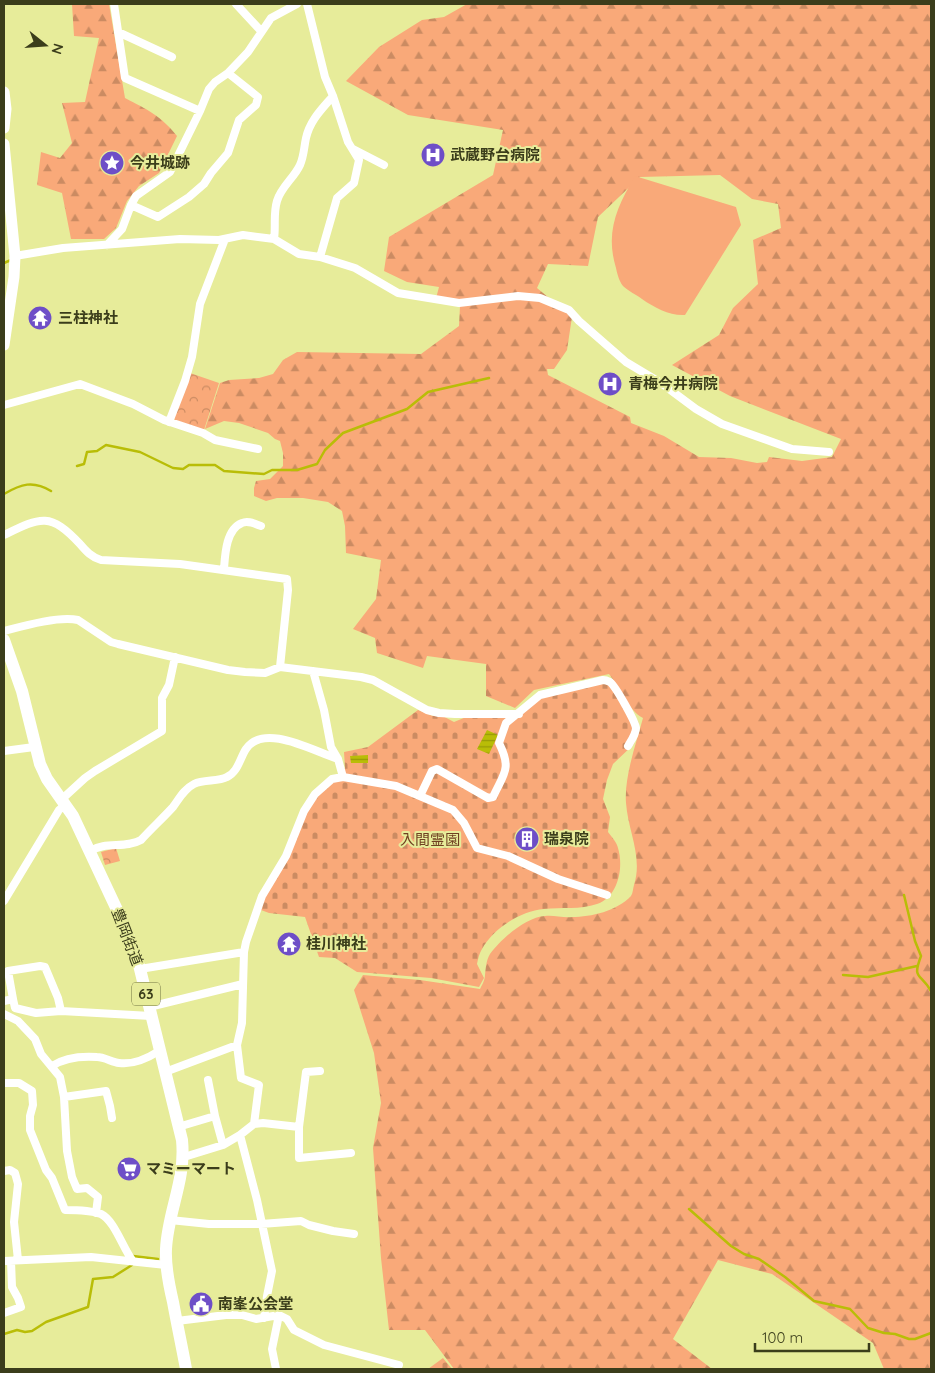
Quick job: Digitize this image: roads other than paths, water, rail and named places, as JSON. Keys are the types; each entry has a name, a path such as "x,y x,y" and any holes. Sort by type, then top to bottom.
{"main road":[{"name":"豊岡街道","path":"4,640 24,698 34,747 47,779 73,816 133,946 140,969 184,1157 181,1180 166,1239 166,1265 186,1369"}],"street":[{"path":"116,4 125,78 200,112"},
{"path":"236,4 261,31"},
{"path":"107,244 122,228 136,196 170,172 200,112 209,89 248,52 271,18 297,4"},
{"path":"306,4 325,77 348,142 359,160 354,183 337,198 320,257"},
{"path":"118,32 173,57"},
{"path":"131,205 158,217 189,197 204,184 228,153 239,120 256,105 258,97 228,73"},
{"path":"4,92 6,109 4,128"},
{"path":"274,240 274,222 278,199 301,163 306,137 316,115 333,96"},
{"path":"4,144 15,256 14,277 4,345"},
{"path":"353,149 384,164"},
{"path":"15,256 63,248 180,239 225,239 244,234 274,240 299,254 320,257 355,268 398,293 459,303 518,296 535,297 569,310 579,322 626,362 662,383 722,424 792,448 829,452"},
{"path":"169,422 190,363 200,304 225,239"},
{"path":"4,405 80,384 133,404 169,422 203,433 215,440 258,449"},
{"path":"4,535 38,521 49,521 66,529 90,555 101,560 180,564 287,579 288,590 280,667"},
{"path":"224,569 227,543 238,525 243,522 261,526"},
{"path":"4,631 56,620 72,619 89,626 111,642 132,648 245,672 265,672 280,667 361,677 373,680 427,710 439,713 519,714"},
{"path":"4,901 63,803 85,778 162,731 162,698 169,685 175,657"},
{"path":"313,671 324,710 331,747 338,760 343,777"},
{"path":"420,796 432,772 437,768 488,798 493,798 506,768 505,754 499,743 506,723 540,695 606,680 610,682 618,692 636,728 628,746"},
{"path":"90,851 110,844 135,843 141,840 194,784 227,777 237,768 246,749 258,738 270,737 289,742 338,760"},
{"path":"4,751 34,747"},
{"path":"254,1124 259,1085 241,1078 237,1045 242,1023 244,952 262,896 286,856 307,805 315,794 332,779 343,777 396,786 420,796 453,810 464,823 477,848 508,856 558,878 607,895"},
{"path":"140,969 244,952"},
{"path":"61,1011 58,998 45,967 40,966 8,971 15,1008 36,1013 61,1011 150,1011 243,984"},
{"path":"4,1001 14,1000"},
{"path":"4,1014 18,1022 35,1039 46,1062 52,1066 60,1077 64,1097 67,1151 72,1177 77,1189 88,1188 98,1197 96,1213"},
{"path":"165,1072 237,1045"},
{"path":"52,1066 60,1060 97,1057 117,1063 126,1063 148,1058 160,1051"},
{"path":"320,1071 306,1072 299,1128 300,1158 351,1153"},
{"path":"208,1080 222,1145"},
{"path":"4,1083 19,1083 32,1090 33,1105 30,1116 30,1130 65,1210 103,1215 114,1228 132,1260"},
{"path":"64,1097 106,1091 112,1118"},
{"path":"178,1127 215,1116"},
{"path":"184,1157 222,1145 240,1135 254,1124 263,1123 299,1128"},
{"path":"240,1135 272,1271 266,1296 264,1318"},
{"path":"4,1171 10,1170 15,1173 18,1184 11,1260 12,1286 21,1307 4,1313"},
{"path":"170,1220 209,1224 261,1224 301,1221 333,1231 354,1234"},
{"path":"11,1260 91,1257 166,1265"},
{"path":"176,1321 226,1315 242,1315 256,1319 279,1315 287,1318 294,1330 324,1345 399,1365"},
{"path":"276,1369 272,1349 279,1315"}],"waterway":[{"path":"4,263 11,260"},
{"path":"77,466 84,464 87,452 97,451 106,445 140,452 173,468 183,469 189,465 215,465 224,471 264,474 272,470 297,470 317,464 325,450 343,433 407,409 428,392 489,378"},
{"path":"4,494 16,488 33,484 51,491"},
{"path":"904,895 915,941 921,956 917,973 931,991"},
{"path":"843,975 868,977 917,966"},
{"path":"689,1209 731,1246 744,1254 759,1259 814,1301 850,1309 868,1328 884,1333 895,1334 909,1339 915,1339 931,1333"},
{"path":"133,1257 158,1259"},
{"path":"4,1334 17,1330 32,1331 46,1322 88,1307 93,1279 113,1277 132,1265 132,1263"}],"place":[{"name":"武蔵野台病院","path":"433,155"},
{"name":"今井城跡","path":"112,163"},
{"name":"三柱神社","path":"40,318"},
{"name":"青梅今井病院","path":"610,384"},
{"name":"瑞泉院","path":"527,839"},
{"name":"桂川神社","path":"289,944"},
{"name":"マミーマート","path":"129,1169"},
{"name":"南峯公会堂","path":"201,1304"}],"park label":[{"name":"入間霊園","path":"430,840"}]}
